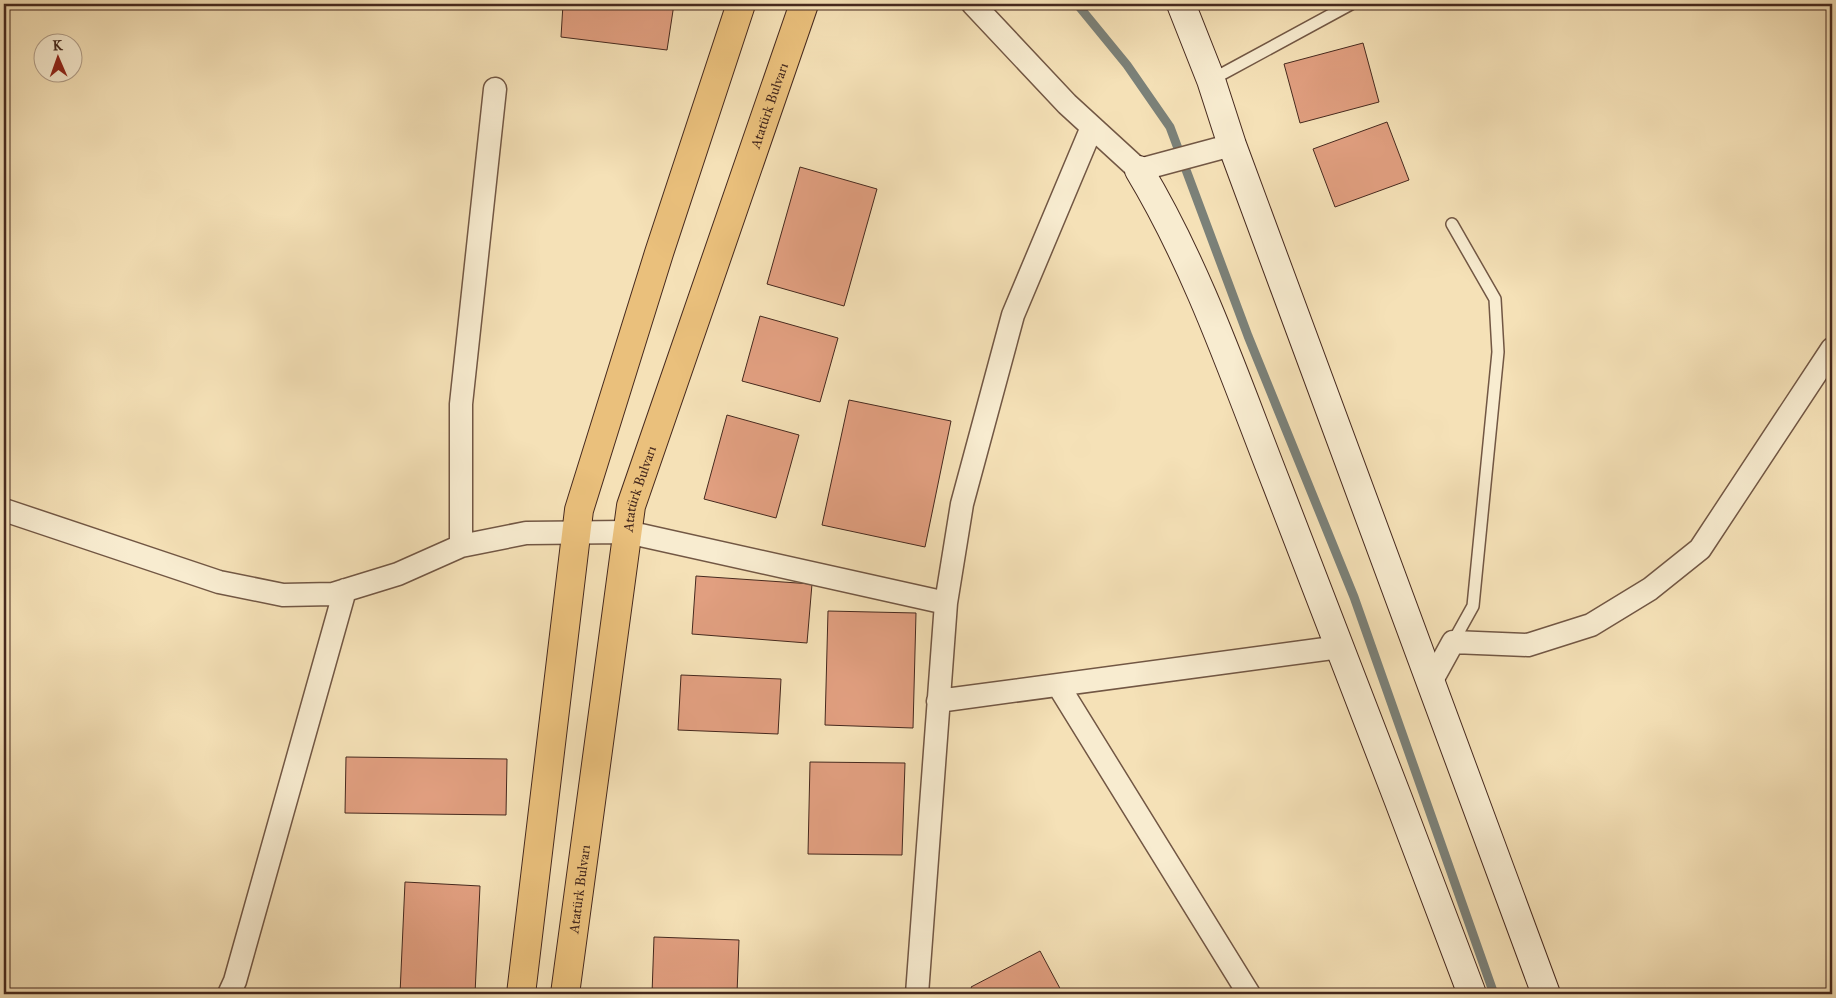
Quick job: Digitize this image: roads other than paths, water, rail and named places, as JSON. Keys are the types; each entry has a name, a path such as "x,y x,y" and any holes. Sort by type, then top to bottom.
{"main road":[{"path":"521,994 579,510 658,253 742,4"},
{"name":"Atatürk Bulvarı","path":"566,994 627,532 634,497 804,4"}],"street":[{"path":"973,4 1067,104 1092,127 1150,167 1166,214 1210,314 1340,647 1472,994"},
{"path":"1181,4 1211,80 1232,145 1546,994"},
{"path":"461,546 461,404 496,90"},
{"path":"917,994 946,603 962,504 1013,315 1092,127"},
{"path":"1150,167 1232,145"},
{"path":"1431,682 1453,642 1528,645 1590,625 1650,589 1700,549 1832,349"},
{"path":"4,510 219,582 284,595 333,594 398,574 461,546 526,533 576,531 627,532 946,603"},
{"path":"229,994 238,971 345,590"},
{"path":"938,701 1340,647"},
{"path":"1058,685 1249,994"}],"lane":[{"path":"1211,80 1350,4"},
{"path":"1452,224 1495,298 1498,352 1473,606 1453,642"}],"waterway":[{"path":"1077,4 1127,65 1170,127 1248,336 1354,597 1494,994"}]}
